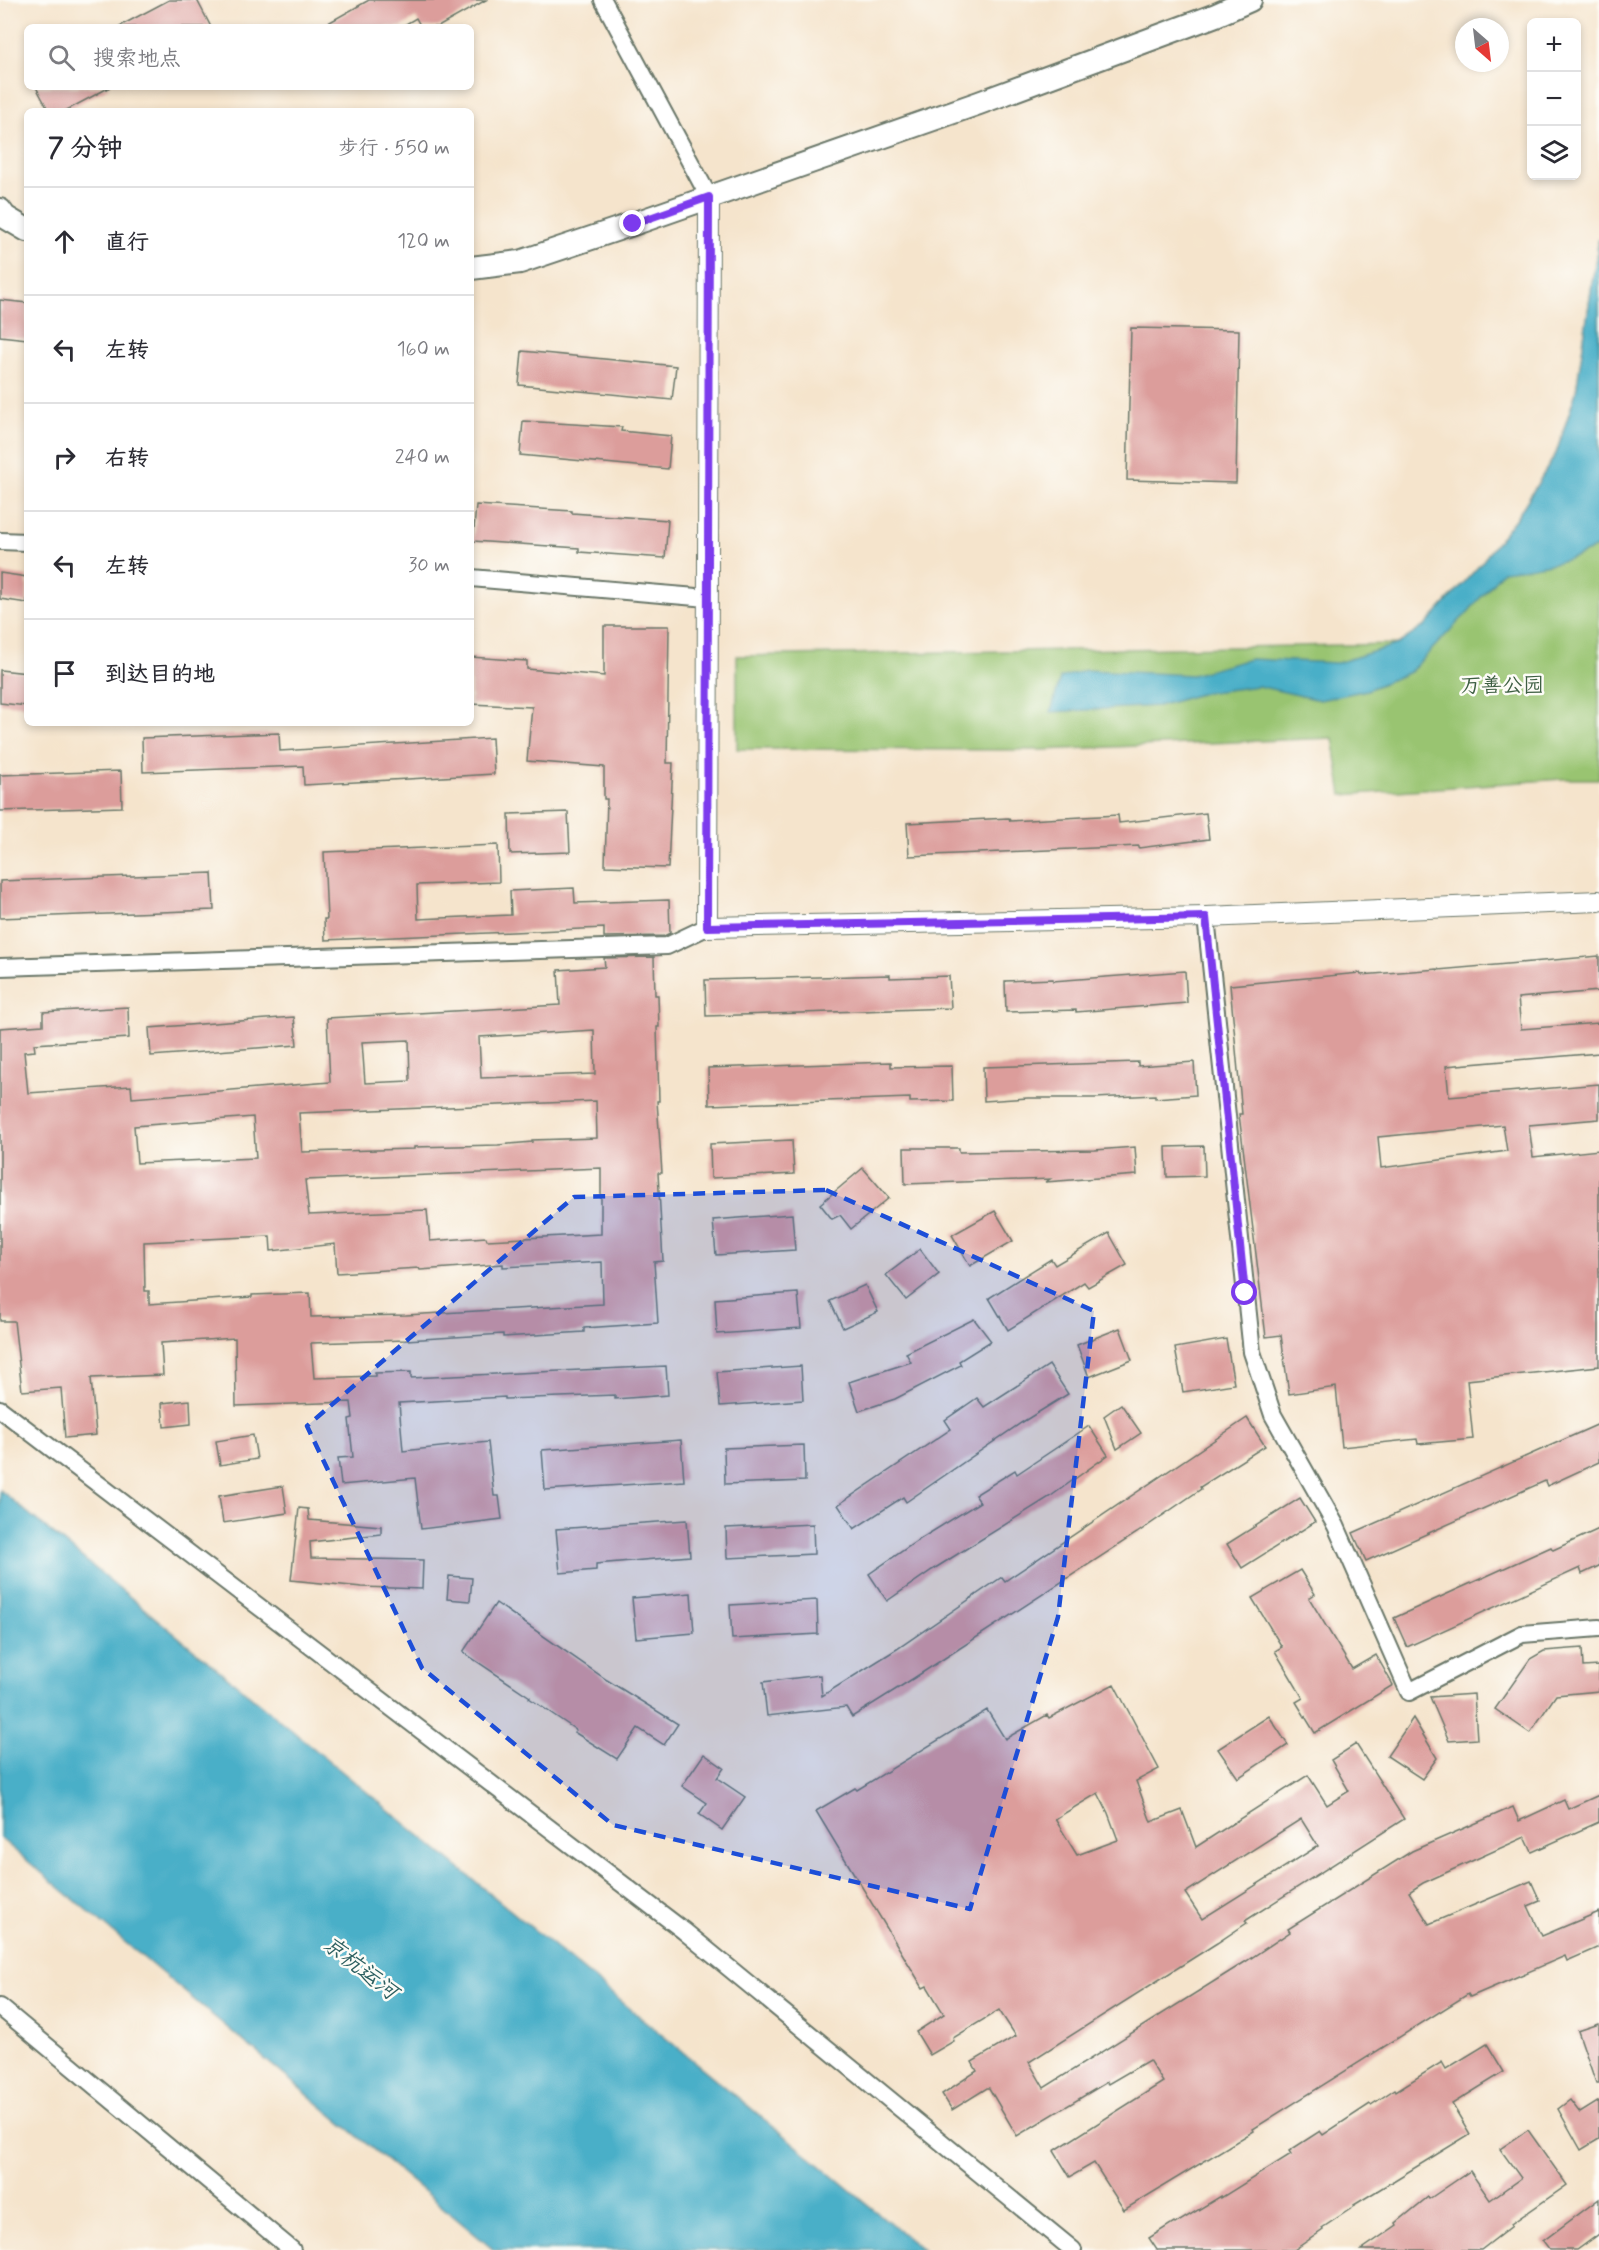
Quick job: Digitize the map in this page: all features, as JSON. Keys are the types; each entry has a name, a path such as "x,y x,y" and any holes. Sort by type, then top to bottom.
{"main road":[{"path":"474,268 520,262 709,197 989,99 1216,15 1250,0"},
{"path":"0,210 5,217 24,228"}],"street":[{"path":"603,0 709,197 707,927"},
{"path":"0,541 24,542"},
{"path":"474,578 708,598"},
{"path":"0,968 667,946 707,927 1206,917 1599,901"},
{"path":"1206,917 1252,1352 1273,1415 1336,1526 1409,1692 1522,1634 1599,1628"},
{"path":"0,1408 684,1931 1073,2250"},
{"path":"0,2007 292,2250"}],"highlighted area":[{"path":"826,1190 1094,1311 1058,1617 970,1909 613,1825 422,1668 307,1426 574,1197"}],"green space":[{"name":"万善公园","path":"1599,237 1599,779 1562,779 1342,795 1333,738 1041,750 737,749 737,656 1398,644 1426,625 1479,566 1519,514 1556,454 1576,392"}],"water":[{"path":"1599,237 1599,546 1576,557 1529,568 1503,571 1469,611 1410,672 1367,690 1320,700 1258,686 1204,693 1158,706 1051,712 1060,678 1086,670 1192,675 1250,659 1337,663 1398,644 1426,625 1479,566 1519,514 1556,454 1576,392"},
{"name":"京杭运河","path":"0,1490 923,2250 494,2250 0,1838"}],"building":[{"path":"169,0 197,0 209,24 124,24"},
{"path":"369,0 486,0 443,24 419,24 416,18 406,24 326,24"},
{"path":"38,90 104,90 71,108 47,108"},
{"path":"0,300 24,303 24,339 0,336"},
{"path":"1131,328 1239,330 1236,483 1127,480"},
{"path":"522,351 676,366 672,400 519,385"},
{"path":"523,421 622,427 621,431 671,436 668,469 520,455"},
{"path":"476,505 668,520 665,558 579,552 579,548 474,541"},
{"path":"0,573 24,577 24,603 0,599"},
{"path":"604,626 669,626 667,763 673,763 668,868 605,866 607,799 604,799 604,767 527,761 532,707 474,704 474,657 527,661 527,669 604,676"},
{"path":"0,670 24,673 24,706 0,703"},
{"path":"279,733 280,751 492,738 494,774 304,785 303,766 143,772 142,738"},
{"path":"121,771 122,807 0,811 0,775"},
{"path":"568,812 570,852 510,854 509,814"},
{"path":"1206,813 1209,839 1139,848 1139,846 909,856 907,823 1009,818 1010,821 1118,815 1119,823"},
{"path":"498,845 499,882 417,885 418,919 511,915 510,891 574,888 575,903 669,900 670,933 664,936 604,937 604,928 325,940 324,919 327,919 324,852"},
{"path":"212,873 214,910 0,918 0,881"},
{"path":"1599,956 1599,991 1518,998 1521,1029 1599,1023 1599,1053 1446,1066 1449,1097 1599,1084 1599,1119 1529,1125 1533,1157 1599,1150 1599,1366 1467,1380 1473,1439 1418,1444 1417,1439 1342,1447 1336,1387 1289,1394 1281,1335 1266,1337 1239,1114 1242,1114 1230,985 1360,973 1361,975","holes":["1503,1125 1507,1151 1381,1168 1378,1137"]},
{"path":"654,957 659,1027 657,1027 659,1101 657,1101 662,1173 658,1173 663,1261 654,1262 658,1323 584,1328 584,1332 503,1337 503,1334 311,1343 314,1378 411,1372 411,1378 666,1366 668,1395 615,1399 615,1395 505,1399 505,1397 399,1403 403,1451 488,1442 494,1496 499,1496 502,1519 421,1529 415,1478 341,1485 338,1458 353,1457 349,1419 353,1418 351,1402 236,1406 235,1338 161,1343 163,1375 91,1378 96,1435 65,1438 61,1388 22,1391 14,1321 0,1321 0,1028 43,1025 43,1012 128,1007 129,1038 34,1044 35,1051 24,1052 28,1093 131,1086 132,1098 330,1082 327,1018 560,1005 558,970 605,967 604,958","holes":["594,1030 595,1074 481,1078 479,1037","409,1040 410,1081 365,1083 362,1042","596,1101 597,1138 532,1140 532,1142 498,1145 414,1147 414,1149 302,1152 299,1113","253,1117 256,1158 137,1163 134,1126","601,1168 601,1234 430,1241 427,1210 309,1215 305,1180","270,1236 271,1251 335,1244 337,1273 503,1264 503,1267 602,1262 603,1304 406,1315 311,1317 310,1293 252,1295 252,1297 149,1304 149,1291 145,1291 144,1242"]},
{"path":"1185,971 1187,1003 1076,1012 1076,1010 1006,1012 1005,981 1053,979 1053,981"},
{"path":"890,975 890,978 949,976 951,1008 706,1016 705,980"},
{"path":"294,1017 297,1045 151,1056 149,1028"},
{"path":"891,1062 891,1067 952,1066 953,1101 910,1102 910,1098 709,1105 708,1068"},
{"path":"1138,1062 1138,1066 1194,1062 1196,1095 1155,1098 1155,1095 984,1101 983,1067"},
{"path":"792,1140 794,1174 711,1178 710,1144"},
{"path":"1204,1146 1205,1176 1167,1177 1166,1147"},
{"path":"1135,1147 1137,1175 1045,1182 1050,1179 905,1184 904,1148 959,1148 959,1152 1095,1150"},
{"path":"863,1168 889,1198 851,1229 840,1215 832,1219 820,1204"},
{"path":"995,1211 1013,1241 970,1266 952,1235"},
{"path":"792,1214 795,1250 716,1255 713,1220"},
{"path":"1109,1233 1127,1265 1088,1287 1084,1282 1008,1330 989,1298 1051,1259 1055,1265"},
{"path":"920,1249 939,1274 906,1300 886,1275"},
{"path":"865,1285 878,1312 843,1328 830,1301"},
{"path":"798,1293 801,1328 717,1334 715,1299"},
{"path":"974,1319 991,1341 959,1361 961,1365 895,1399 859,1411 849,1382 911,1362 906,1353"},
{"path":"1120,1328 1132,1360 1089,1377 1077,1345"},
{"path":"1226,1339 1234,1384 1183,1392 1175,1348"},
{"path":"1049,1365 1068,1394 1021,1423 906,1502 903,1497 854,1529 838,1505 951,1429 945,1420 977,1398 984,1407"},
{"path":"801,1366 803,1400 720,1406 717,1372"},
{"path":"190,1400 191,1424 164,1427 162,1403"},
{"path":"1121,1404 1141,1433 1117,1449 1104,1416"},
{"path":"1247,1418 1265,1446 1200,1487 1201,1489 1137,1533 852,1717 846,1707 767,1716 763,1682 820,1675 822,1696 897,1649 1002,1577 1005,1581"},
{"path":"1599,1424 1599,1462 1547,1486 1545,1481 1366,1561 1353,1533"},
{"path":"1089,1426 1108,1455 1051,1496 932,1570 887,1601 869,1574 980,1502 975,1495 1015,1470 1017,1474"},
{"path":"253,1435 257,1459 220,1465 216,1441"},
{"path":"681,1440 684,1481 545,1490 542,1450"},
{"path":"804,1445 805,1481 725,1484 724,1448"},
{"path":"283,1486 287,1513 223,1523 219,1496"},
{"path":"1300,1498 1315,1522 1242,1568 1227,1544"},
{"path":"299,1508 308,1509 309,1520 381,1526 381,1534 310,1542 311,1558 423,1560 422,1589 362,1587 291,1580"},
{"path":"687,1520 690,1556 596,1564 596,1570 560,1573 556,1529"},
{"path":"813,1524 814,1554 727,1558 726,1528"},
{"path":"1599,1529 1599,1566 1582,1574 1580,1568 1407,1647 1394,1618 1551,1547 1553,1550"},
{"path":"1300,1570 1315,1594 1309,1598 1352,1669 1376,1655 1393,1685 1315,1733 1296,1702 1303,1698 1275,1651 1282,1647 1252,1598"},
{"path":"449,1576 472,1578 470,1601 447,1599"},
{"path":"691,1593 694,1633 636,1638 632,1598"},
{"path":"817,1600 818,1634 732,1639 730,1605"},
{"path":"496,1603 607,1680 678,1724 664,1745 638,1728 617,1759 574,1732 576,1730 463,1652"},
{"path":"1582,1648 1583,1667 1599,1666 1599,1691 1556,1695 1530,1733 1495,1709 1530,1659 1544,1651"},
{"path":"1114,1684 1159,1769 1136,1781 1151,1822 1182,1810 1196,1847 1308,1775 1327,1805 1349,1791 1331,1760 1356,1744 1404,1819 1245,1921 1247,1923 1217,1943 1029,2062 1044,2088 1245,1962 1290,1932 1288,1929 1412,1851 1513,1807 1519,1821 1564,1800 1568,1809 1599,1795 1599,1822 1532,1852 1525,1837 1423,1883 1409,1892 1429,1924 1531,1881 1540,1901 1528,1906 1542,1936 1599,1912 1599,1947 1567,1961 1565,1956 1470,1997 1468,1994 1253,2129 1254,2131 1124,2210 1094,2163 1070,2177 1054,2151 1163,2082 1149,2060 1108,2084 1107,2082 1017,2136 989,2088 952,2110 942,2094 977,2071 972,2062 1016,2036 999,2010 930,2055 916,2032 944,2014 927,1986 923,1988 816,1811 855,1788 857,1790 987,1710 1005,1739 1047,1715 1049,1718","holes":["1098,1793 1118,1840 1077,1855 1055,1819","1301,1819 1318,1846 1202,1919 1185,1893"]},
{"path":"1474,1694 1477,1739 1449,1741 1430,1697"},
{"path":"1269,1716 1288,1745 1238,1778 1218,1749"},
{"path":"1413,1718 1437,1758 1422,1779 1387,1756"},
{"path":"704,1754 724,1768 717,1778 745,1797 722,1830 699,1814 707,1803 682,1786"},
{"path":"1599,2024 1599,2083 1596,2083 1578,2031"},
{"path":"1487,2044 1504,2072 1452,2104 1470,2134 1354,2205 1294,2250 1157,2250 1149,2238 1221,2196 1221,2198 1291,2154 1289,2151 1320,2131 1323,2135 1370,2104 1395,2089 1396,2091 1442,2062 1446,2069"},
{"path":"1570,2100 1580,2113 1599,2101 1599,2139 1581,2150 1558,2109"},
{"path":"1528,2130 1567,2185 1511,2224 1512,2226 1481,2250 1361,2250 1397,2225 1396,2223 1428,2197 1429,2199 1470,2171 1490,2200 1521,2178 1500,2149"},
{"path":"1599,2199 1599,2234 1577,2250 1550,2250 1543,2241"}],"route":[{"path":"633,224 709,197 707,927 1206,917 1245,1293"}]}
